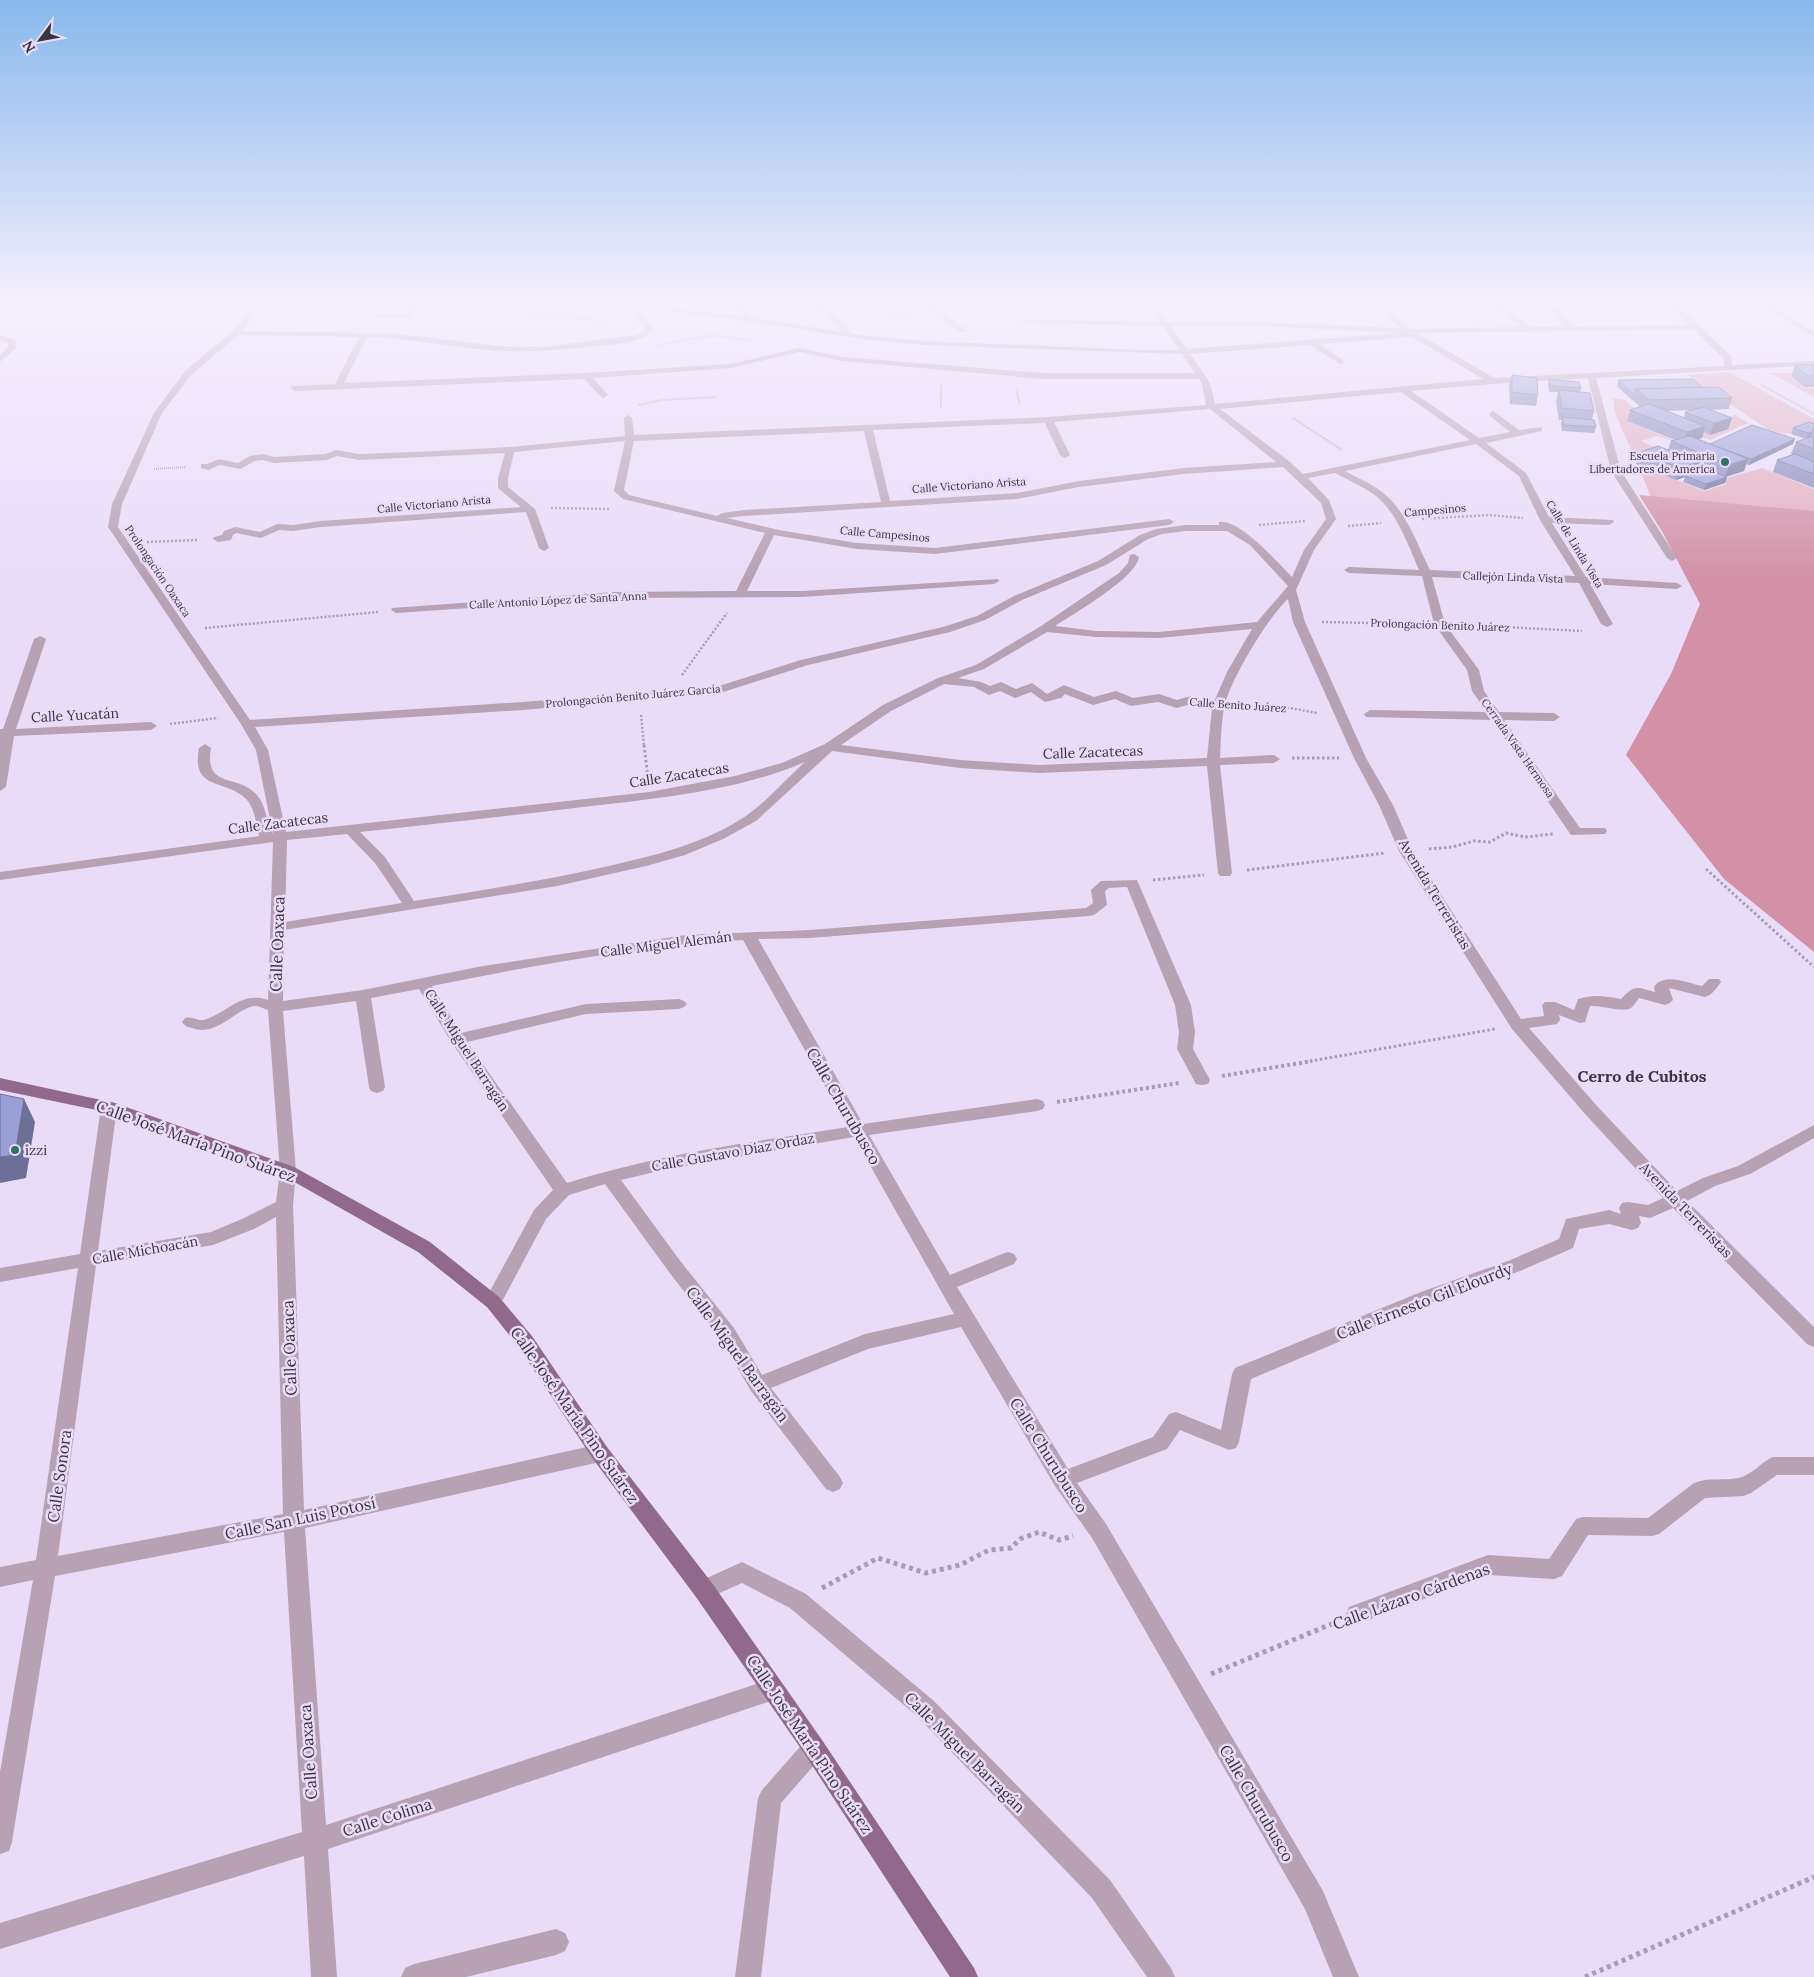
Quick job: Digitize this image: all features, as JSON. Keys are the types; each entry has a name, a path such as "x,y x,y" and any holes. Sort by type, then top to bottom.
{"main road":[{"name":"Calle José María Pino Suárez","path":"0,1084 109,1107 288,1171 424,1247 493,1302 525,1340 600,1453 704,1590 814,1748 965,1977"}],"street":[{"name":"Prolongación Oaxaca","path":"172,394 158,413 131,471 117,504 113,527 247,724"},
{"path":"1209,394 1212,406 1287,464 1326,502 1329,522 1309,550 1292,588 1260,625 1233,672 1218,706 1213,762 1225,873"},
{"path":"204,466 208,467 219,462 240,466 253,458 263,457 274,460 327,457 336,453 359,457 438,454 510,450 630,438 868,427 944,426 1048,420 1349,394"},
{"name":"Calle de Linda Vista","path":"1410,394 1478,441 1523,475 1545,520 1583,580 1607,624"},
{"path":"1596,394 1616,472 1672,558"},
{"path":"1493,414 1518,434"},
{"name":"Calle Campesinos","path":"628,418 630,438 619,491 626,497 770,532 842,544 910,551 935,551 1186,520 1221,522 1254,543 1292,588"},
{"path":"1048,420 1065,455"},
{"path":"868,427 886,504"},
{"path":"1302,477 1539,429"},
{"path":"510,450 503,478 503,488 530,509 544,548"},
{"name":"Calle Victoriano Arista","path":"713,517 744,513 1017,496 1079,484 1174,472 1287,464"},
{"name":"Cerrada Vista Hermosa","path":"1337,470 1378,493 1387,501 1401,522 1426,573 1440,624 1473,670 1478,691 1576,832"},
{"name":"Calle Victoriano Arista","path":"218,539 227,538 228,533 235,530 261,535 277,527 300,528 321,524 530,509"},
{"path":"1545,520 1609,522"},
{"name":"Prolongación Benito Juárez García","path":"247,724 523,706 720,689 805,662 946,630 981,618 1026,595 1102,563 1144,537 1160,531 1186,528 1230,528"},
{"path":"740,594 770,532"},
{"path":"278,927 558,882 612,871 680,852 718,836 751,818 830,747 887,708 942,680 980,667 1045,628 1124,575 1133,563 1134,557"},
{"name":"Callejón Linda Vista","path":"1349,570 1677,586"},
{"name":"Calle Antonio López de Santa Anna","path":"396,610 614,595 802,594 994,581"},
{"name":"Avenida Terreristas","path":"1292,588 1299,622 1360,758 1386,806 1406,851 1517,1026 1591,1110 1675,1199 1814,1340"},
{"path":"1045,628 1096,634 1159,635 1260,625"},
{"path":"0,787 4,733 40,638"},
{"name":"Calle Benito Juárez","path":"942,680 977,684 989,690 1001,686 1015,694 1032,687 1045,698 1056,696 1064,689 1092,701 1116,695 1131,702 1159,698 1177,704 1191,700 1218,706"},
{"path":"1370,714 1554,717"},
{"name":"Calle Oaxaca","path":"247,724 262,750 273,838 278,927 275,1007 288,1171 284,1205 294,1521 324,1977"},
{"name":"Calle Yucatán","path":"4,733 152,726"},
{"name":"Calle Zacatecas","path":"0,876 273,838 649,796 737,780 786,766 830,747 960,764 1039,769 1274,758"},
{"path":"205,748 204,766 208,774 218,781 242,789 252,796 273,838"},
{"path":"351,830 380,860 411,906"},
{"path":"1576,832 1600,831"},
{"name":"Calle Miguel Alemán","path":"190,1022 200,1026 213,1022 243,1005 256,1001 275,1007 364,995 422,982 530,963 686,939 810,934 1089,912 1100,905 1098,890 1106,884 1132,883 1183,1005 1187,1032 1185,1049 1202,1080"},
{"name":"Calle Churubusco","path":"748,935 946,1284 1062,1480 1099,1531 1314,1900 1346,1977"},
{"name":"Calle Miguel Barragán","path":"422,982 457,1039 563,1191"},
{"path":"1517,1026 1552,1020 1550,1005 1580,1018 1584,1002 1599,1000 1624,1005 1636,992 1665,1000 1660,987 1668,983 1706,992 1714,982"},
{"path":"364,995 377,1087"},
{"path":"457,1039 586,1009 679,1004"},
{"name":"Calle Gustavo Díaz Ordaz","path":"493,1302 540,1215 563,1191 608,1176 667,1163 857,1130 1037,1105"},
{"name":"Calle Sonora","path":"0,1842 46,1567 109,1107"},
{"name":"Calle Ernesto Gil Elourdy","path":"1062,1480 1160,1443 1176,1420 1229,1442 1242,1374 1427,1297 1514,1266 1567,1243 1572,1224 1610,1217 1632,1223 1628,1208 1650,1212 1709,1182 1744,1170 1814,1131"},
{"name":"Calle Miguel Barragán","path":"608,1176 675,1268 727,1333 758,1385 833,1483"},
{"name":"Calle Michoacán","path":"0,1275 213,1238 248,1224 284,1205"},
{"path":"946,1284 1008,1258"},
{"path":"758,1385 865,1342 966,1318"},
{"name":"Calle San Luis Potosí","path":"0,1577 294,1521 600,1453"},
{"name":"Calle Lázaro Cárdenas","path":"1357,1614 1488,1565 1554,1569 1583,1526 1652,1527 1701,1490 1744,1487 1773,1466 1814,1466"},
{"name":"Calle Miguel Barragán","path":"704,1590 742,1572 798,1601 926,1709 1101,1889 1162,1977"},
{"name":"Calle Colima","path":"0,1936 314,1841 772,1690"},
{"path":"748,1977 770,1798 814,1748"},
{"path":"414,1977 556,1942"}],"path":[{"path":"941,394 940,404 944,426"},
{"path":"1017,394 1028,421"},
{"path":"1778,394 1814,414"},
{"path":"638,405 662,400 716,397"},
{"path":"1270,402 1363,464"},
{"path":"131,471 204,466"},
{"path":"530,509 614,509"},
{"name":"Campesinos","path":"1329,522 1345,526 1364,526 1372,523 1489,515 1545,520"},
{"path":"1230,528 1329,522"},
{"path":"140,542 218,539"},
{"path":"669,693 740,594"},
{"path":"183,630 396,610"},
{"name":"Prolongación Benito Juárez","path":"1299,622 1440,624 1582,631"},
{"path":"152,726 219,718 211,671"},
{"path":"639,695 649,796"},
{"name":"Calle Benito Juárez","path":"1218,706 1290,708 1309,713 1341,714"},
{"path":"1274,758 1360,758"},
{"path":"1348,857 1452,847 1474,841 1490,842 1506,833 1525,837 1576,832"},
{"path":"1706,870 1814,967"},
{"path":"1373,1050 1517,1026"},
{"path":"798,1601 878,1558 926,1573 960,1565 989,1550 1011,1548 1020,1539 1039,1532 1059,1540 1099,1531"},
{"name":"Calle Lázaro Cárdenas","path":"1187,1684 1357,1614"},
{"path":"1585,1977 1814,1876"}],"shaded area":[{"path":"1716,394 1769,394 1814,419 1814,431 1805,429 1784,434 1767,429"},
{"path":"1613,398 1625,400 1635,409 1667,418 1726,414 1706,421 1711,423 1735,415 1748,423 1710,440 1646,415 1627,421 1682,444 1657,436 1641,441 1661,450 1637,463 1615,413"},
{"path":"1638,465 1704,491 1727,484 1720,480 1762,468 1814,489 1814,514 1654,505"},
{"path":"1639,495 1814,511 1814,952 1724,879 1626,755 1671,674 1700,604 1663,533"}],"building":[{"path":"1560,394 1590,394 1594,411 1562,408"},
{"path":"1642,394 1728,394 1732,398 1649,400"},
{"path":"1649,404 1705,426 1687,432 1630,410"},
{"path":"1703,407 1732,418 1714,423 1685,412"},
{"path":"1562,417 1594,420 1596,427 1564,425"},
{"path":"1809,422 1814,424 1812,432 1808,433 1793,428"},
{"path":"1752,425 1795,439 1751,459 1710,444"},
{"path":"1690,436 1748,459 1729,465 1671,441"},
{"path":"1813,436 1814,449 1796,442"},
{"path":"1658,446 1699,462 1680,468 1640,452"},
{"path":"1795,454 1814,462 1814,474 1777,460"},
{"path":"1706,469 1727,477 1706,484 1685,476"},
{"path":"0,1094 24,1099 15,1155 0,1157"}],"place":[{"name":"Escuela Primaria Libertadores de America","path":"1725,462"},
{"name":"izzi","path":"15,1150"}],"district":[{"name":"Cerro de Cubitos","path":"1642,1076"}]}
